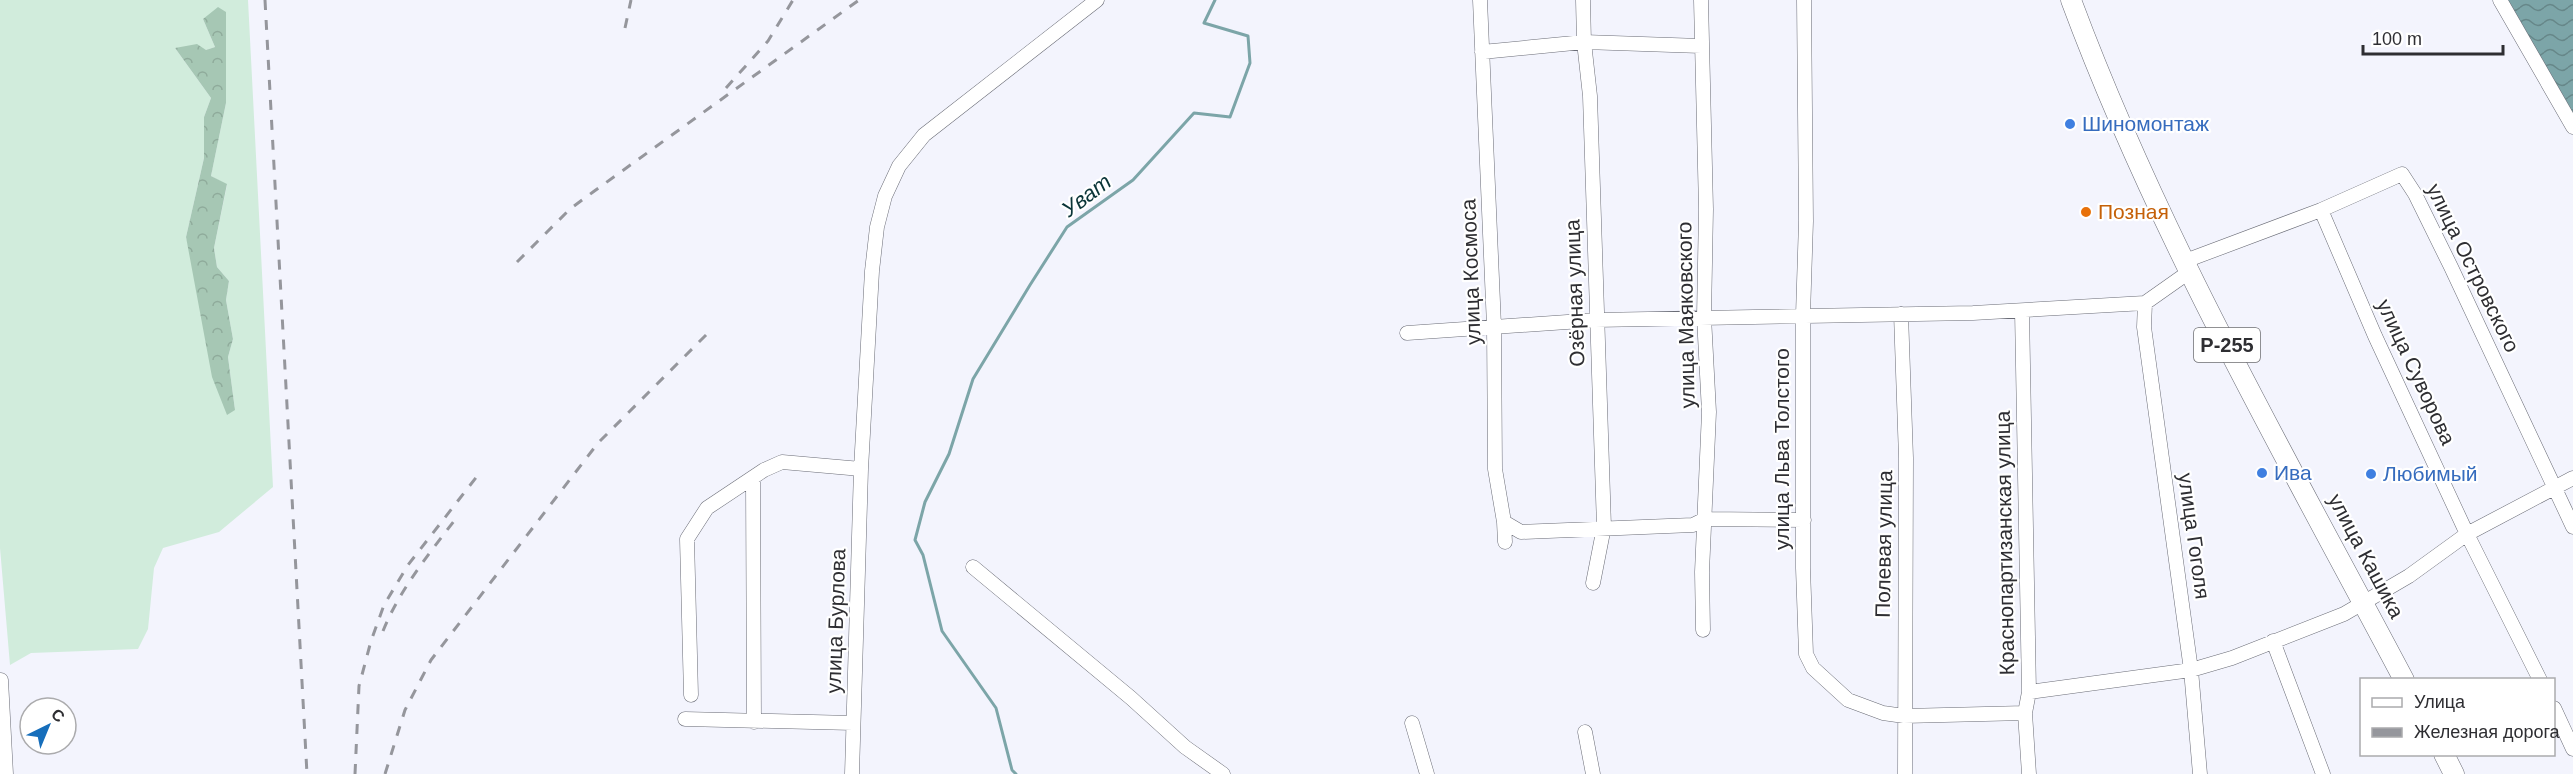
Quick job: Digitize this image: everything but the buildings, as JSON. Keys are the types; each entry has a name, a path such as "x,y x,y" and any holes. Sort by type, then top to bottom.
{"highway":[{"name":"улица Кашика","path":"2071,0 2124,133 2187,267 2403,678"},
{"path":"2445,756 2454,774"}],"street":[{"name":"улица Бурлова","path":"852,774 861,469 873,260 877,226 885,196 899,166 924,135 1097,0"},
{"name":"улица Космоса","path":"1480,0 1487,121 1494,326 1495,469 1504,522 1504,542"},
{"name":"Озёрная улица","path":"1583,0 1584,42 1590,96 1604,527 1593,583"},
{"name":"улица Маяковского","path":"1701,0 1706,210 1704,317 1709,412 1702,572 1703,630"},
{"name":"улица Льва Толстого","path":"1804,0 1806,221 1803,315 1806,654 1813,668 1848,700 1884,713 1904,716 2025,713"},
{"path":"2500,0 2573,128"},
{"path":"1482,52 1584,42 1701,46"},
{"name":"улица Островского","path":"2145,303 2187,267 2402,174 2415,194 2451,267 2573,527"},
{"name":"улица Суворова","path":"2321,210 2375,336 2467,534 2539,678"},
{"path":"1407,333 1596,320 2022,311 2145,303"},
{"name":"улица Гоголя","path":"2145,303 2144,327 2191,670 2200,774"},
{"name":"Краснопартизанская улица","path":"2022,311 2029,692 2025,713 2029,774"},
{"name":"Полевая улица","path":"1901,314 1906,458 1905,774"},
{"path":"691,695 687,539 707,508 764,470 782,462 861,469"},
{"path":"2029,692 2191,670 2273,641 2363,605 2467,534 2573,478"},
{"path":"753,479 754,722"},
{"path":"1504,522 1521,532 1693,525 1705,519 1804,520"},
{"path":"973,567 1131,698 1185,747 1223,774"},
{"path":"2273,641 2323,774"},
{"path":"1,680 6,774"},
{"path":"2555,712 2573,749"},
{"path":"685,719 853,723"},
{"path":"1412,723 1427,774"},
{"path":"1585,732 1593,774"}],"green space":[{"path":"0,0 248,0 273,487 219,532 163,548 154,568 148,629 138,649 31,653 10,665 0,548","holes":["226,12 226,103 211,176 227,185 214,248 217,267 229,281 226,300 233,339 228,357 235,410 186,237 204,158 204,117 211,98 175,48 206,50 215,47 203,19"]},
{"path":"218,7 226,12 226,103 211,176 227,184 214,248 217,267 229,281 226,300 233,339 228,357 235,410 227,415 212,377 186,237 204,158 204,117 211,98 175,48 197,44 206,50 215,47 203,19"}],"water":[{"path":"2506,0 2573,0 2573,113"}],"waterway":[{"name":"Уват","path":"1016,774 1012,770 996,708 942,631 923,555 915,540 925,502 949,454 973,379 1067,227 1133,180 1194,113 1230,117 1250,63 1248,36 1204,23 1215,0"}],"railway":[{"path":"265,0 307,774"},
{"path":"625,28 631,0"},
{"path":"726,88 768,41 793,0"},
{"path":"517,262 570,209 859,0"},
{"path":"385,774 405,710 431,660 598,443 711,330"},
{"path":"355,774 359,686 371,641 384,605 408,565 478,475"},
{"path":"383,631 424,560 454,521"}],"place":[{"name":"Шиномонтаж","path":"2070,124"},
{"name":"Позная","path":"2086,212"},
{"name":"Ива","path":"2262,473"},
{"name":"Любимый","path":"2371,474"}]}
